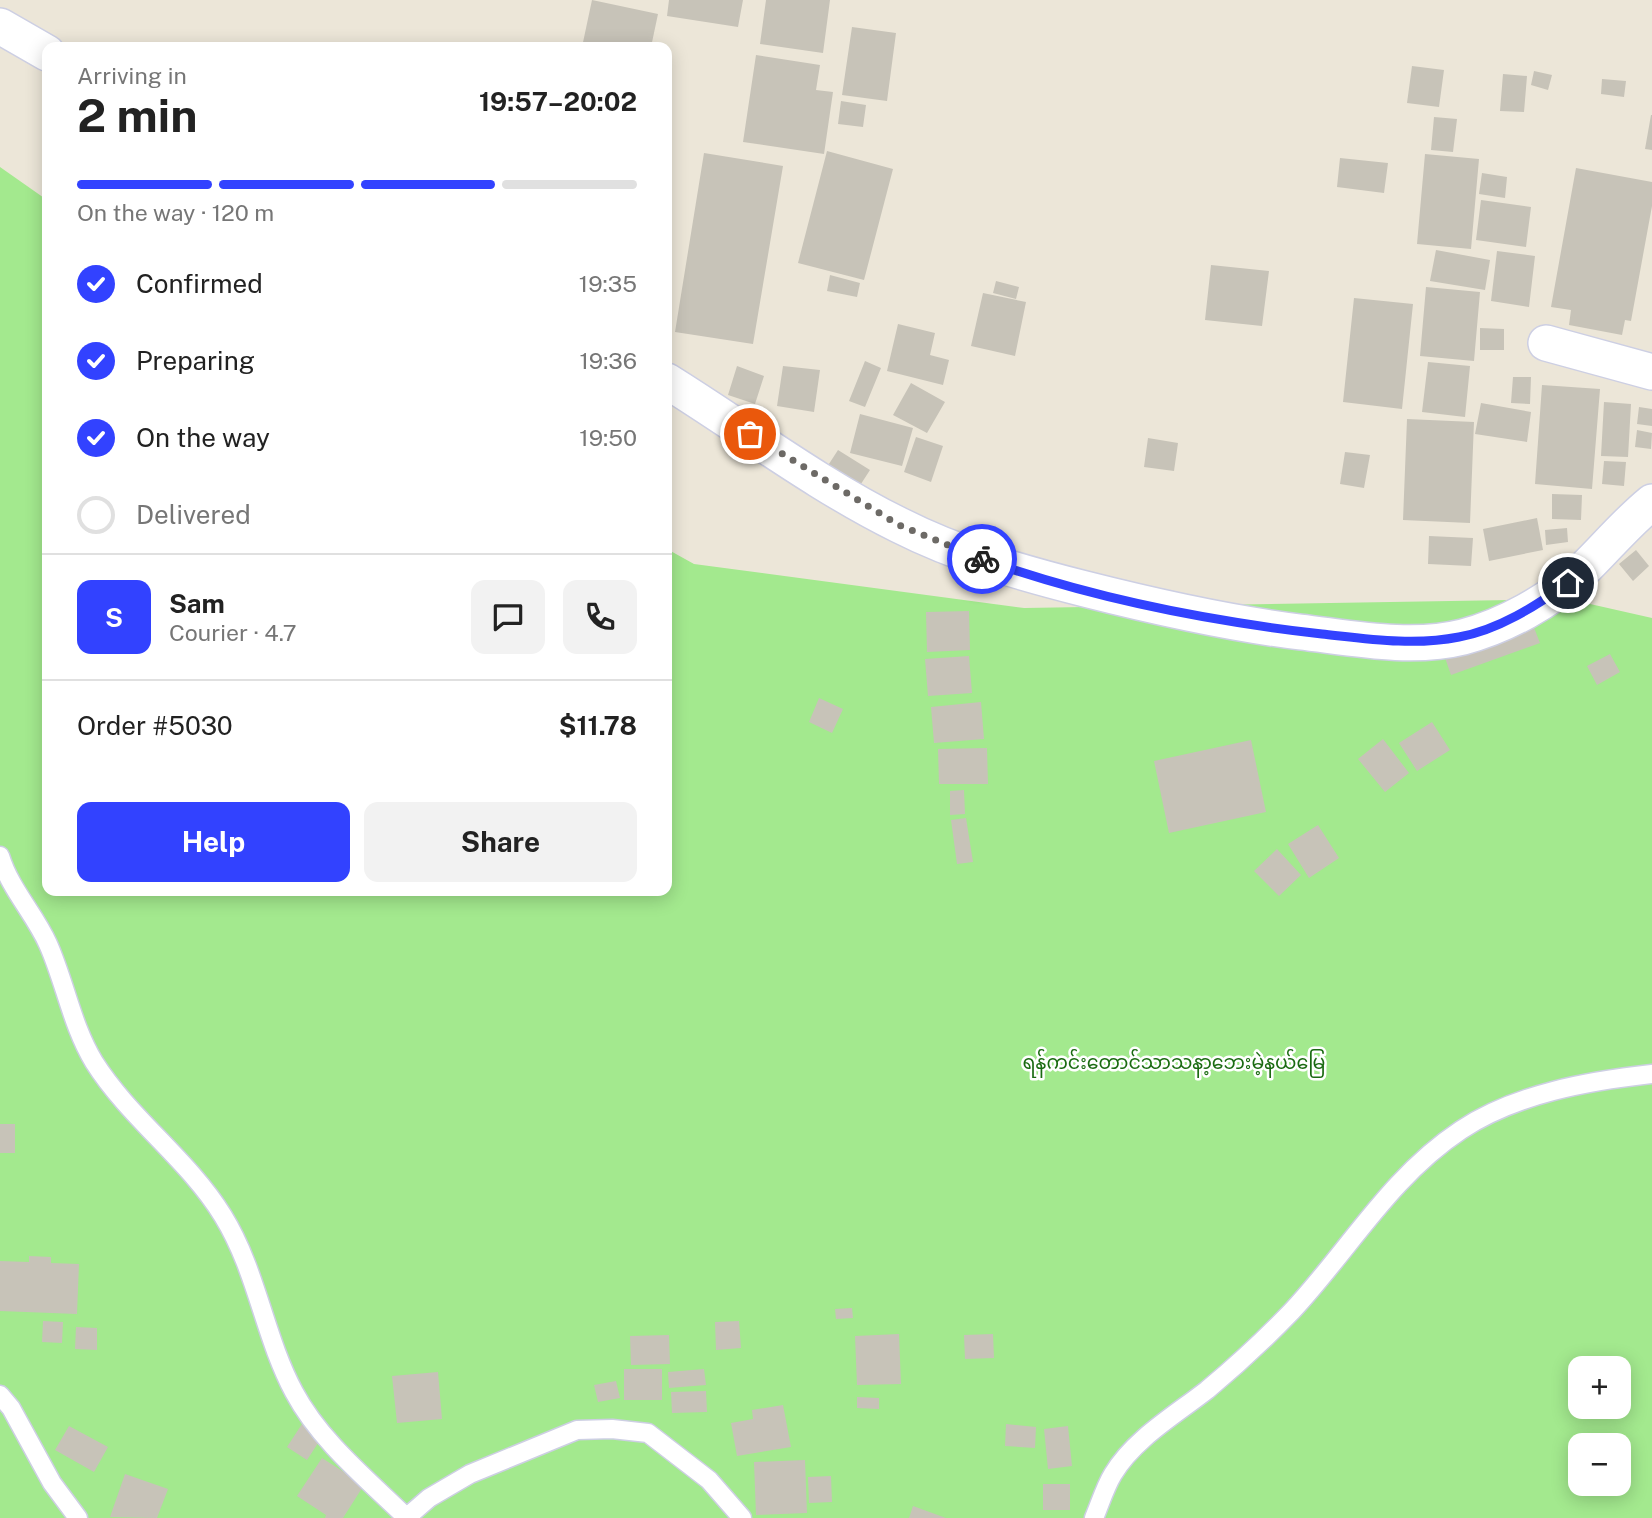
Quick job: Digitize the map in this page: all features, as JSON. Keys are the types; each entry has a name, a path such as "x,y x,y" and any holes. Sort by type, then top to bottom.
{"street":[{"path":"0,26 42,50"},
{"path":"1546,343 1652,372"},
{"path":"672,384 862,504 899,525 949,547 1043,578 1115,597 1198,617 1261,627 1405,641 1434,642 1463,637 1518,615 1568,583 1625,524 1652,502"}],"lane":[{"path":"0,856 10,881 38,923 50,948 94,1062 125,1102 203,1185 234,1234 259,1293 278,1354 310,1420 406,1518 429,1498 470,1474 577,1430 612,1429 648,1433 709,1480 742,1518"},
{"path":"1094,1518 1113,1474 1138,1446 1251,1353 1326,1273 1383,1199 1414,1167 1460,1130 1496,1110 1556,1091 1615,1078 1652,1074"},
{"path":"0,1395 11,1408 52,1483 78,1518"}],"green space":[{"name":"ရန်ကင်းတောင်သာသနာ့ဘေးမဲ့နယ်မြေ","path":"0,167 42,196 42,896 672,896 672,552 694,564 1024,608 1568,599 1652,618 1652,1518 0,1518"}],"building":[{"path":"592,0 658,14 652,42 583,42"},
{"path":"669,0 743,0 738,27 667,16"},
{"path":"766,0 830,0 823,53 760,44"},
{"path":"852,27 896,33 887,101 842,95"},
{"path":"756,55 820,65 816,90 833,92 824,154 743,142"},
{"path":"1412,66 1444,70 1439,107 1407,103"},
{"path":"1534,71 1552,75 1548,90 1531,85"},
{"path":"1503,74 1527,76 1524,112 1500,111"},
{"path":"1602,79 1626,81 1624,97 1601,94"},
{"path":"841,101 866,105 863,127 838,124"},
{"path":"1652,115 1652,150 1645,149"},
{"path":"1434,117 1457,119 1453,152 1431,150"},
{"path":"827,151 893,169 864,280 798,263"},
{"path":"704,153 783,166 753,344 675,332"},
{"path":"1425,154 1479,159 1471,249 1417,244"},
{"path":"1340,158 1388,163 1384,193 1337,187"},
{"path":"1576,168 1652,182 1652,206 1631,321 1625,320 1622,335 1569,325 1571,310 1551,307"},
{"path":"1482,173 1507,177 1505,198 1479,194"},
{"path":"1481,200 1531,207 1526,247 1476,240"},
{"path":"1436,250 1490,260 1485,290 1430,281"},
{"path":"1497,251 1535,256 1529,307 1491,301"},
{"path":"1211,265 1269,271 1262,326 1205,320"},
{"path":"830,275 860,283 857,297 827,291"},
{"path":"996,281 1019,287 1016,299 993,293"},
{"path":"1426,287 1480,292 1474,361 1420,356"},
{"path":"983,293 1026,302 1015,356 971,346"},
{"path":"1354,298 1413,304 1402,409 1343,402"},
{"path":"898,324 935,333 930,355 949,360 943,385 887,371"},
{"path":"1480,328 1504,329 1504,350 1480,350"},
{"path":"865,361 881,368 865,407 849,401"},
{"path":"1428,362 1470,366 1465,417 1422,412"},
{"path":"737,366 764,376 755,404 728,395"},
{"path":"783,366 820,370 814,412 777,406"},
{"path":"1513,377 1531,377 1530,404 1511,403"},
{"path":"911,383 945,402 927,433 893,415"},
{"path":"1542,385 1600,389 1592,489 1535,484"},
{"path":"1604,402 1631,404 1628,457 1601,456"},
{"path":"1481,403 1531,412 1527,442 1475,434"},
{"path":"1639,407 1652,409 1652,426 1637,424"},
{"path":"860,414 913,428 902,466 850,453"},
{"path":"1407,419 1474,422 1470,523 1403,520"},
{"path":"1637,430 1652,433 1651,449 1635,447"},
{"path":"916,437 943,446 931,482 904,472"},
{"path":"1148,438 1178,443 1174,471 1144,467"},
{"path":"838,450 870,470 859,487 827,467"},
{"path":"1345,452 1370,455 1364,488 1340,484"},
{"path":"1604,461 1626,462 1624,486 1602,484"},
{"path":"1552,494 1582,495 1581,520 1552,519"},
{"path":"1537,518 1543,550 1489,561 1483,529"},
{"path":"1567,528 1568,542 1546,545 1545,530"},
{"path":"1429,536 1473,538 1471,566 1428,564"},
{"path":"1636,550 1649,566 1633,581 1619,564"},
{"path":"969,611 970,650 927,652 926,612"},
{"path":"1531,620 1540,643 1451,675 1443,652"},
{"path":"1610,654 1620,672 1597,685 1587,666"},
{"path":"969,656 972,693 928,696 925,659"},
{"path":"819,698 843,709 832,733 809,722"},
{"path":"981,702 984,739 934,743 931,707"},
{"path":"1432,722 1450,750 1417,771 1399,743"},
{"path":"1383,739 1409,773 1385,792 1358,759"},
{"path":"1251,740 1266,812 1169,833 1154,761"},
{"path":"987,748 988,784 939,784 938,749"},
{"path":"964,790 965,814 950,815 950,791"},
{"path":"966,818 973,862 957,864 951,820"},
{"path":"1318,825 1339,858 1309,878 1288,844"},
{"path":"1277,849 1301,875 1279,896 1254,871"},
{"path":"0,1124 15,1124 15,1153 0,1153"},
{"path":"29,1256 51,1257 51,1263 79,1264 77,1314 0,1311 0,1261 29,1262"},
{"path":"852,1308 853,1318 836,1319 835,1309"},
{"path":"43,1321 63,1322 62,1343 42,1342"},
{"path":"739,1321 741,1348 716,1350 715,1322"},
{"path":"76,1327 97,1328 97,1350 75,1349"},
{"path":"899,1334 901,1384 857,1385 855,1336"},
{"path":"993,1334 994,1358 965,1359 964,1335"},
{"path":"669,1335 670,1364 631,1365 630,1336"},
{"path":"624,1369 662,1369 662,1400 624,1400"},
{"path":"704,1369 706,1385 669,1388 668,1372"},
{"path":"438,1372 442,1419 397,1423 392,1376"},
{"path":"616,1381 620,1398 598,1402 594,1385"},
{"path":"706,1391 707,1412 672,1413 671,1392"},
{"path":"857,1397 879,1398 879,1409 857,1408"},
{"path":"783,1405 791,1447 737,1456 731,1423 753,1419 752,1410"},
{"path":"302,1424 322,1437 307,1460 287,1447"},
{"path":"1006,1424 1036,1427 1035,1448 1005,1446"},
{"path":"69,1426 108,1447 94,1472 55,1450"},
{"path":"1068,1426 1072,1466 1048,1469 1044,1429"},
{"path":"322,1458 364,1485 343,1518 325,1518 326,1515 297,1496"},
{"path":"805,1460 807,1513 756,1515 754,1462"},
{"path":"125,1474 168,1489 157,1518 110,1517"},
{"path":"831,1476 832,1502 809,1503 808,1477"},
{"path":"1043,1484 1070,1484 1070,1510 1043,1510"},
{"path":"913,1506 946,1518 909,1518"}],"way so far":[{"path":"750,434 899,525 982,559"}],"route":[{"path":"982,559 1043,578 1198,617 1248,626 1405,641 1434,642 1463,637 1518,615 1568,583"}]}
